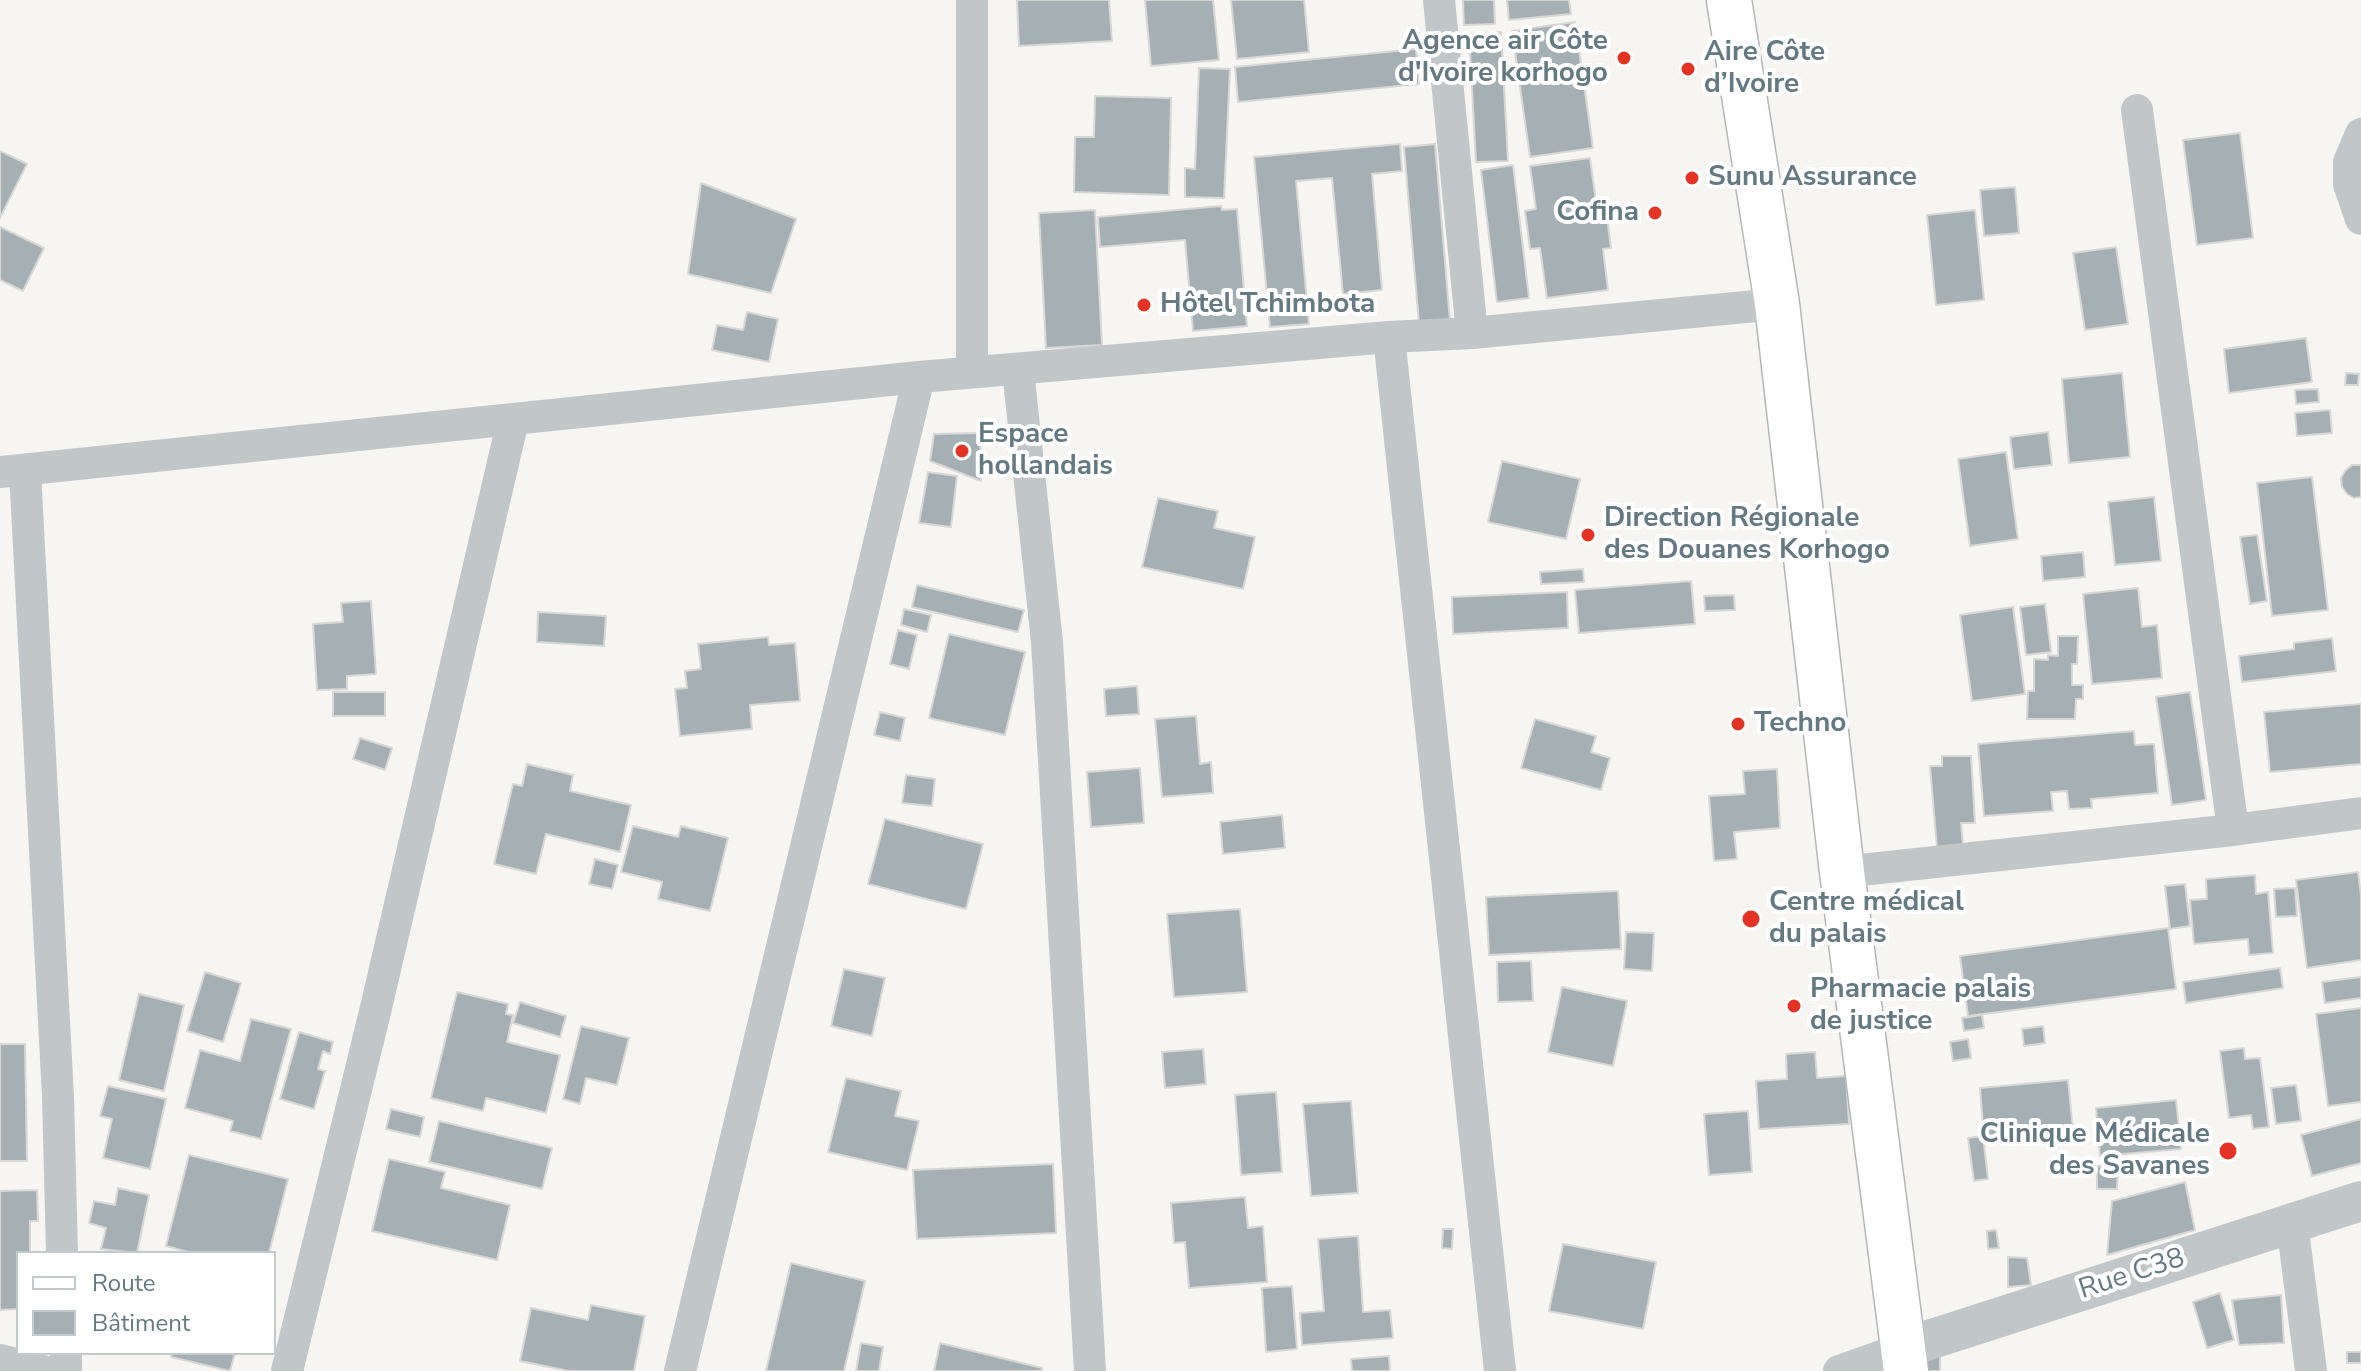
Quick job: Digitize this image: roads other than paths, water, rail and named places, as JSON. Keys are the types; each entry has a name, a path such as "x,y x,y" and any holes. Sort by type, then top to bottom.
{"main road":[{"path":"1729,0 1777,304 1842,872 1905,1360"}],"street":[{"path":"972,0 972,372"},
{"path":"1439,0 1472,333"},
{"path":"2137,110 2233,830"},
{"path":"2361,134 2349,162 2349,184 2361,219"},
{"path":"62,1251 58,1097 13,471 919,377 1389,337 1472,333 1777,304"},
{"path":"1389,337 1500,1371"},
{"path":"1018,370 1047,642 1090,1371"},
{"path":"680,1371 919,377"},
{"path":"287,1371 375,1012 513,420"},
{"path":"1842,872 2233,830 2361,813"},
{"name":"Rue C38","path":"1905,1360 2361,1201"},
{"path":"2292,1223 2311,1371"},
{"path":"0,1360 43,1371"},
{"path":"1839,1371 1905,1360"}],"place":[{"name":"Agence air Côte d'Ivoire korhogo","path":"1624,58"},
{"name":"Aire Côte d’Ivoire","path":"1688,69"},
{"name":"Sunu Assurance","path":"1692,178"},
{"name":"Cofina","path":"1655,213"},
{"name":"Hôtel Tchimbota","path":"1144,305"},
{"name":"Espace hollandais","path":"962,451"},
{"name":"Direction Régionale des Douanes Korhogo","path":"1588,535"},
{"name":"Techno","path":"1738,724"},
{"name":"Centre médical du palais","path":"1751,919"},
{"name":"Pharmacie palais de justice","path":"1794,1006"},
{"name":"Clinique Médicale des Savanes","path":"2228,1151"}]}
